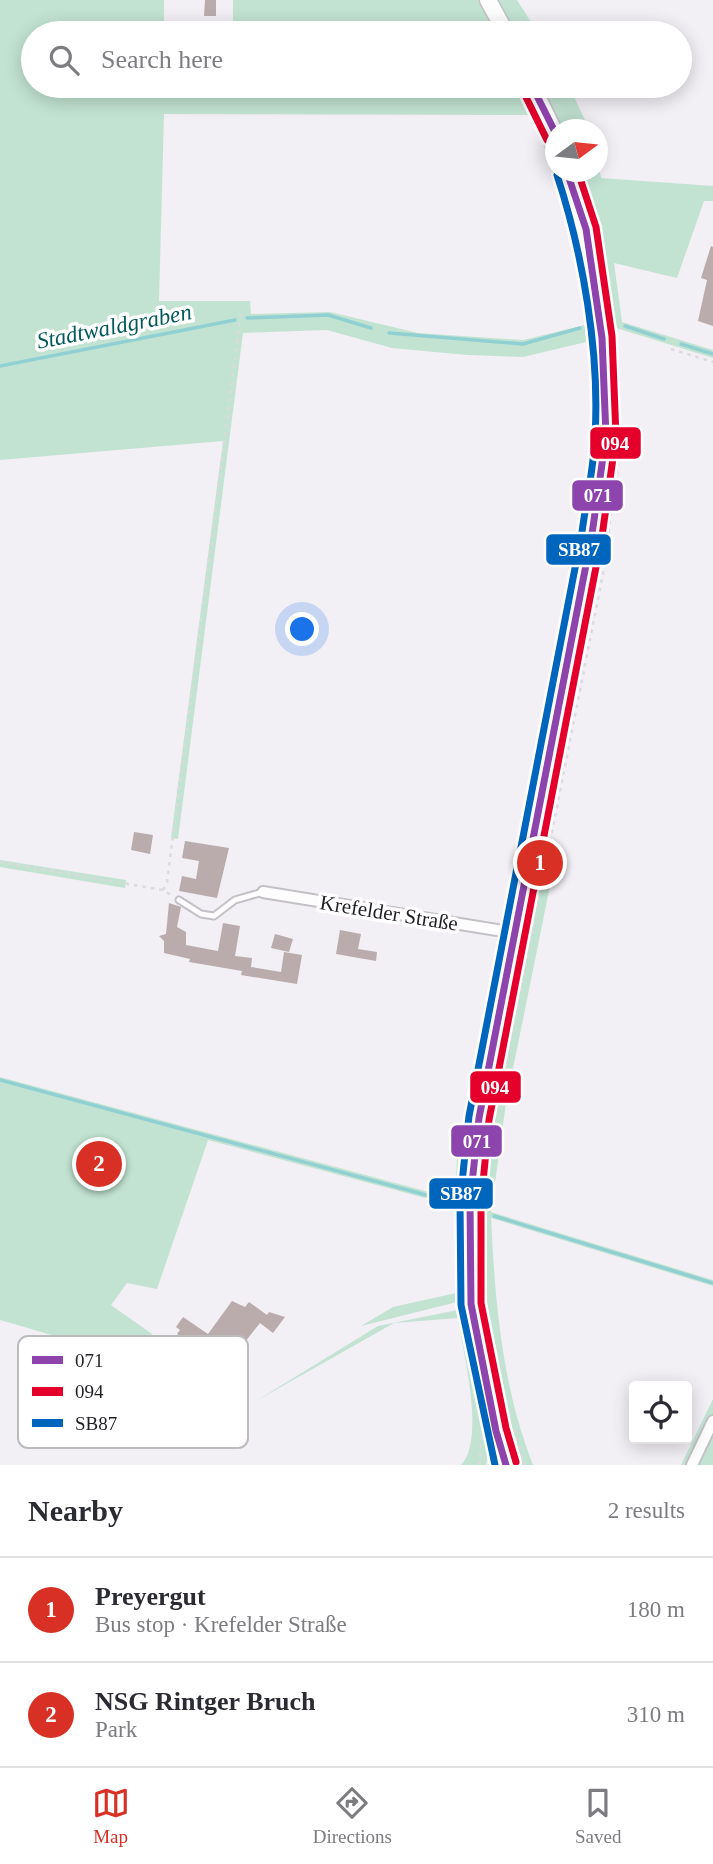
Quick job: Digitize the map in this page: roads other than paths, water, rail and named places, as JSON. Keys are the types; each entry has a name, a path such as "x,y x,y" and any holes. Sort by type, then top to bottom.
{"main road":[{"path":"488,0 499,21"},
{"path":"538,98 547,119"},
{"path":"506,1465 496,1431 471,1304 470,1202 479,1118 592,534 606,436 602,338 586,229 570,182"}],"street":[{"name":"Krefelder Straße","path":"263,892 515,933"},
{"path":"692,1465 713,1421"}],"lane":[{"path":"179,900 201,914 214,916 235,900 263,892"}],"waterway":[{"name":"Stadtwaldgraben","path":"247,318 328,315 371,328"},
{"name":"Stadtwaldgraben","path":"0,366 235,320"},
{"name":"Stadtwaldgraben","path":"625,326 664,339"},
{"name":"Stadtwaldgraben","path":"389,333 523,344 580,328"},
{"name":"Stadtwaldgraben","path":"681,344 713,354"},
{"path":"0,1080 452,1202"},
{"path":"494,1216 713,1283"}],"place":[{"name":"Preyergut","path":"540,863"},
{"name":"NSG Rintger Bruch","path":"99,1164"}]}
